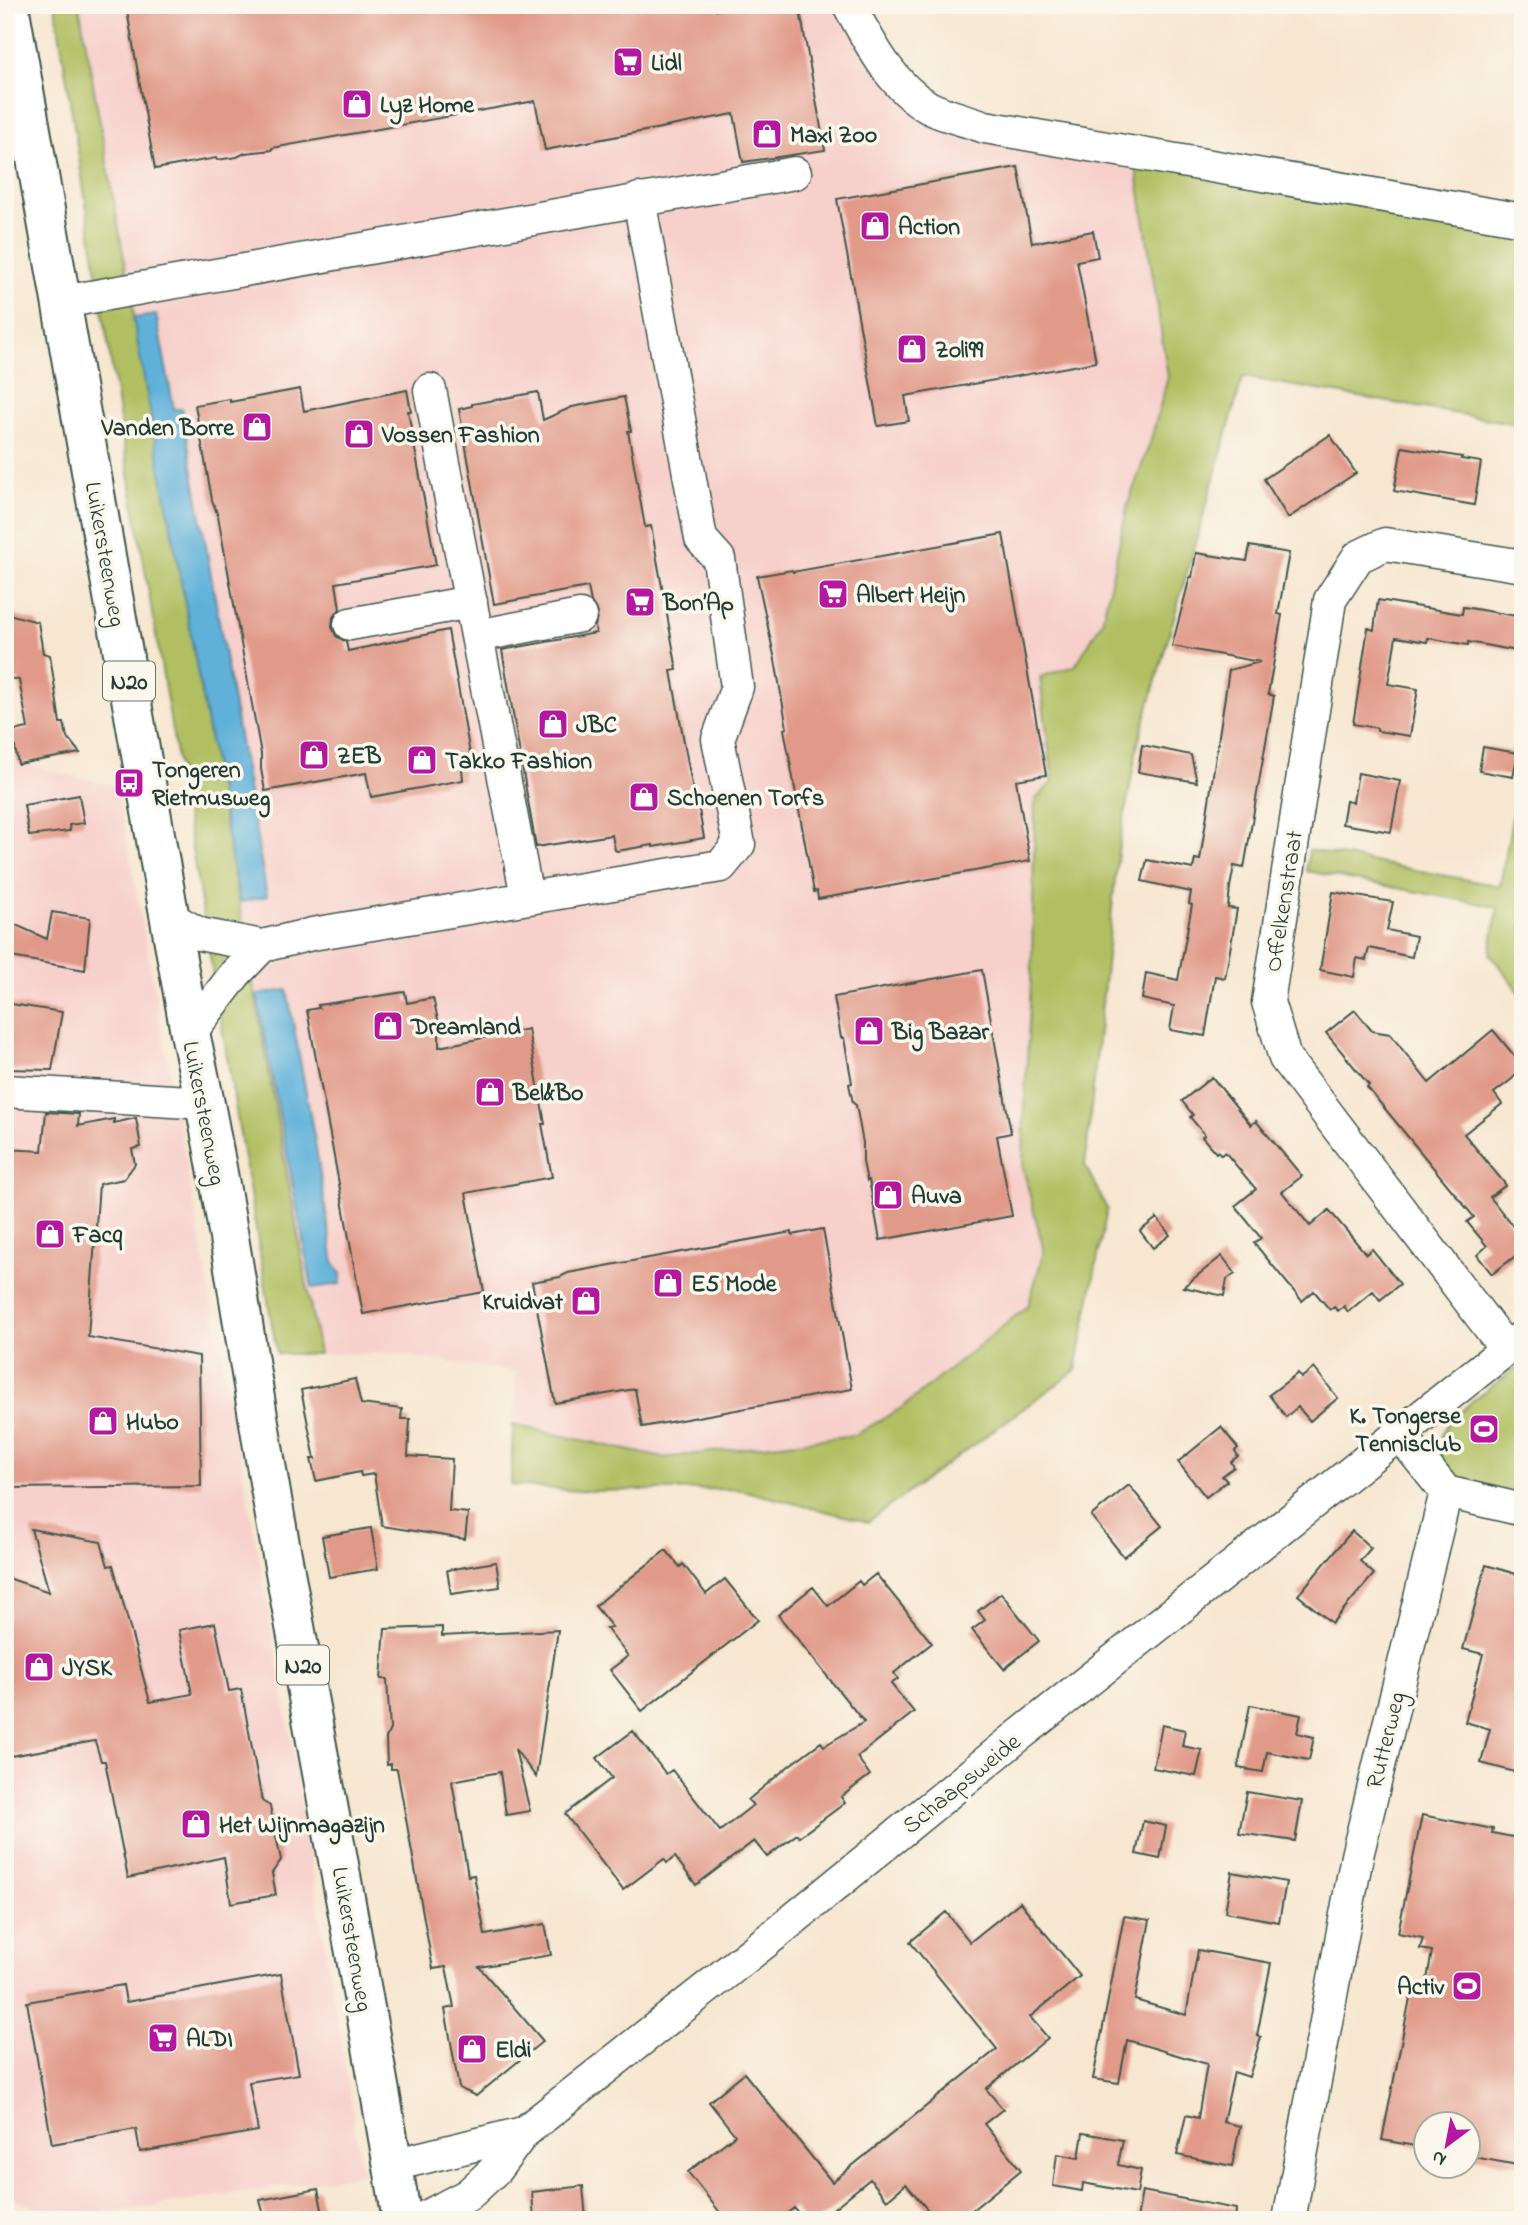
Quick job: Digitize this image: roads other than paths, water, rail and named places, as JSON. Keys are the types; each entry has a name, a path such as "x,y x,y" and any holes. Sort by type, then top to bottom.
{"main road":[{"name":"Luikersteenweg","path":"9,5 17,115 62,302 190,1033 206,1103 275,1517 402,2220"}],"street":[{"path":"849,5 879,60 900,83 929,107 985,127 1523,220"},
{"path":"62,302 795,173"},
{"path":"171,918 199,934 262,946 312,934 721,866 739,844 718,739 737,687 719,559 701,539 639,200"},
{"path":"430,390 527,897"},
{"name":"Offelkenstraat","path":"1514,1343 1285,1058 1268,1002 1330,600 1358,556 1385,544 1523,566"},
{"path":"350,624 471,602"},
{"path":"477,635 580,616"},
{"path":"190,1033 236,972 262,946"},
{"path":"5,1091 206,1103"},
{"path":"1514,1343 1399,1433 1446,1492 1523,1510"},
{"name":"Schaapsweide","path":"420,2220 468,2195 496,2169 523,2133 1399,1433"},
{"name":"Rutterweg","path":"1289,2220 1357,1856 1446,1492"},
{"name":"Schaapsweide","path":"393,2165 523,2133"}],"water":[{"path":"156,315 174,409 182,409 267,896 242,902 239,900 133,318"},
{"path":"287,990 334,1263 341,1274 341,1284 312,1288 257,995"}],"place":[{"name":"Lidl","path":"628,62"},
{"name":"Lyz Home","path":"357,104"},
{"name":"Maxi Zoo","path":"767,134"},
{"name":"Action","path":"875,226"},
{"name":"Zoli99","path":"912,349"},
{"name":"Vanden Borre","path":"257,427"},
{"name":"Vossen Fashion","path":"359,434"},
{"name":"Albert Heijn","path":"833,594"},
{"name":"Bon’Ap","path":"640,602"},
{"name":"JBC","path":"553,724"},
{"name":"ZEB","path":"314,755"},
{"name":"Takko Fashion","path":"422,760"},
{"name":"Tongeren Rietmusweg","path":"129,783"},
{"name":"Schoenen Torfs","path":"644,797"},
{"name":"Dreamland","path":"388,1026"},
{"name":"Big Bazar","path":"869,1031"},
{"name":"Bel&Bo","path":"490,1092"},
{"name":"Auva","path":"888,1195"},
{"name":"Facq","path":"50,1234"},
{"name":"E5 Mode","path":"668,1283"},
{"name":"Kruidvat","path":"586,1301"},
{"name":"Hubo","path":"103,1421"},
{"name":"K. Tongerse Tennisclub","path":"1484,1429"},
{"name":"JYSK","path":"39,1667"},
{"name":"Het Wijnmagazijn","path":"196,1824"},
{"name":"Activ","path":"1467,1986"},
{"name":"ALDI","path":"163,2038"},
{"name":"Eldi","path":"472,2049"}]}
